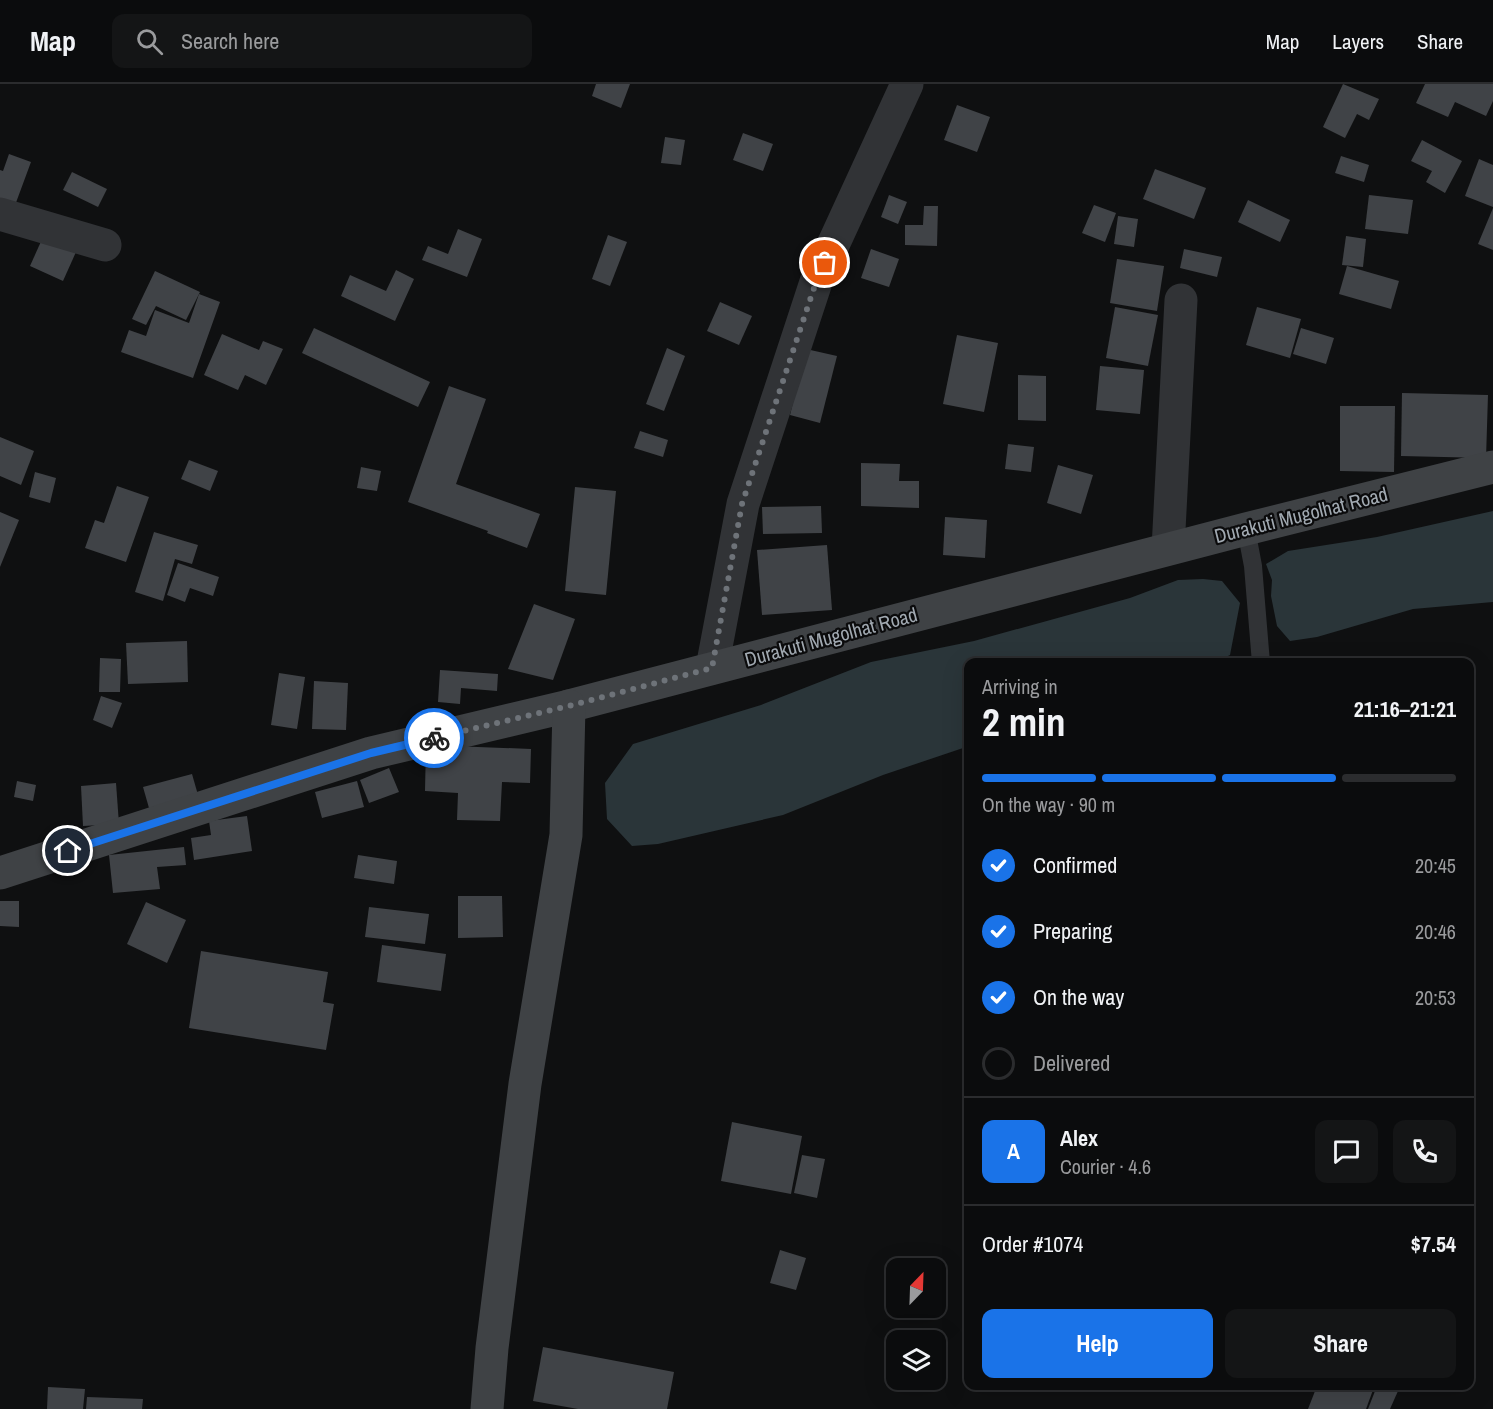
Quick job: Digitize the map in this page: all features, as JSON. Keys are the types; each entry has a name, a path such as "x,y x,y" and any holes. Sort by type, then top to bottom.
{"main road":[{"name":"Durakuti Mugolhat Road","path":"0,873 371,753 569,706 1168,549 1493,467"},
{"path":"487,1409 492,1348 525,1084 566,835 569,706"}],"street":[{"path":"712,668 742,504 816,282 907,84"},
{"path":"0,214 105,245"},
{"path":"1168,549 1181,300"}],"lane":[{"path":"1246,529 1252,566 1261,658"}],"shaded area":[{"path":"1493,511 1493,602 1413,609 1317,637 1290,641 1277,626 1271,596 1272,580 1266,564 1288,551 1377,537"},
{"path":"1178,580 1222,581 1240,603 1230,655 1224,658 964,658 964,748 883,775 783,815 658,844 632,846 607,819 605,783 633,744 761,705 871,662 974,641 1130,598"}],"building":[{"path":"596,84 630,84 621,108 592,96"},
{"path":"1343,84 1379,99 1369,120 1357,114 1345,138 1323,127"},
{"path":"1425,84 1493,84 1493,101 1486,116 1455,102 1448,117 1416,103"},
{"path":"957,105 990,117 977,152 944,140"},
{"path":"743,133 773,144 763,171 733,160"},
{"path":"665,137 685,140 681,165 661,163"},
{"path":"1422,140 1462,161 1445,193 1426,182 1432,171 1411,161"},
{"path":"9,154 31,162 14,208 0,203 0,170 3,171"},
{"path":"1341,156 1369,165 1364,182 1335,173"},
{"path":"1479,159 1493,165 1493,207 1465,196"},
{"path":"1155,169 1206,188 1194,219 1143,199"},
{"path":"72,172 107,189 98,207 63,190"},
{"path":"889,195 907,202 898,224 881,217"},
{"path":"1369,195 1413,200 1408,234 1365,229"},
{"path":"1248,200 1290,220 1280,242 1238,222"},
{"path":"1094,205 1116,213 1105,242 1082,233"},
{"path":"924,206 938,206 937,246 905,245 905,225 923,225"},
{"path":"1493,208 1493,250 1478,244"},
{"path":"1118,216 1138,219 1134,247 1114,244"},
{"path":"458,229 482,239 467,277 422,260 428,246 448,254"},
{"path":"608,235 627,242 610,286 592,279"},
{"path":"1346,236 1366,239 1363,267 1342,265"},
{"path":"43,237 76,252 63,281 30,266"},
{"path":"871,249 899,259 889,287 861,278"},
{"path":"1184,249 1222,257 1217,277 1180,268"},
{"path":"1117,259 1164,266 1157,311 1110,303"},
{"path":"1347,266 1399,281 1391,309 1339,294"},
{"path":"396,270 414,279 395,321 341,296 350,275 386,291"},
{"path":"155,271 200,292 186,320 156,306 146,325 132,319"},
{"path":"199,294 220,302 193,378 121,352 129,330 146,336 155,310 189,323"},
{"path":"720,302 752,316 739,345 707,331"},
{"path":"1115,307 1158,315 1148,366 1106,358"},
{"path":"1257,307 1301,319 1290,358 1246,345"},
{"path":"314,328 430,382 418,407 302,353"},
{"path":"1301,328 1334,338 1326,364 1293,354"},
{"path":"222,334 259,350 263,341 283,349 266,385 245,375 238,390 204,375"},
{"path":"957,335 998,343 984,412 943,404"},
{"path":"667,348 685,356 664,411 646,404"},
{"path":"806,349 837,356 820,423 790,415"},
{"path":"1100,366 1144,370 1140,414 1096,410"},
{"path":"1018,375 1046,376 1046,421 1018,420"},
{"path":"449,386 486,399 456,484 540,514 527,548 408,502"},
{"path":"1402,393 1488,395 1486,458 1401,456"},
{"path":"1340,406 1395,406 1394,472 1340,471"},
{"path":"640,431 668,440 663,457 634,448"},
{"path":"0,437 34,451 21,485 0,476"},
{"path":"1008,444 1034,447 1031,472 1005,469"},
{"path":"189,460 218,471 210,491 181,479"},
{"path":"861,463 900,464 899,481 919,481 919,508 861,506"},
{"path":"1058,465 1093,475 1081,514 1047,503"},
{"path":"361,467 381,471 377,491 357,488"},
{"path":"35,472 56,478 50,503 29,497"},
{"path":"117,486 149,497 126,562 85,548 95,520 104,523"},
{"path":"575,487 616,491 606,595 565,591"},
{"path":"821,506 822,533 763,534 762,507"},
{"path":"0,512 19,520 0,567"},
{"path":"945,517 987,520 985,558 943,555"},
{"path":"154,532 198,545 192,564 175,559 163,601 135,592"},
{"path":"827,545 832,610 762,615 757,550"},
{"path":"178,563 219,577 213,596 190,588 185,602 167,595"},
{"path":"534,604 575,619 553,680 508,669"},
{"path":"187,641 188,682 128,684 126,643"},
{"path":"100,658 121,659 120,692 99,692"},
{"path":"440,670 498,674 497,691 461,688 460,704 438,702"},
{"path":"279,673 305,677 297,729 271,725"},
{"path":"314,681 348,683 346,730 312,729"},
{"path":"101,696 122,703 112,728 93,720"},
{"path":"426,745 531,749 530,783 502,782 500,821 457,820 458,793 425,791"},
{"path":"389,768 399,792 369,803 360,780"},
{"path":"192,774 198,795 149,808 143,787"},
{"path":"17,781 36,785 33,801 14,797"},
{"path":"357,781 364,807 322,818 315,792"},
{"path":"116,783 119,824 83,826 81,786"},
{"path":"247,816 252,851 194,860 191,838 211,835 209,821"},
{"path":"184,847 186,865 157,867 160,889 113,893 109,855"},
{"path":"358,855 397,861 394,884 354,878"},
{"path":"458,896 502,896 503,937 458,938"},
{"path":"0,901 19,901 19,927 0,926"},
{"path":"146,902 186,920 167,963 127,944"},
{"path":"369,907 429,914 425,944 365,937"},
{"path":"382,945 446,954 441,991 377,982"},
{"path":"201,951 328,972 323,1002 334,1004 326,1050 189,1028"},
{"path":"732,1122 802,1136 791,1194 721,1181"},
{"path":"802,1155 825,1159 817,1198 794,1193"},
{"path":"780,1250 806,1258 796,1290 770,1283"},
{"path":"543,1347 674,1372 667,1409 578,1409 533,1401"},
{"path":"48,1387 85,1389 83,1409 47,1409"},
{"path":"1315,1390 1373,1390 1366,1409 1308,1409"},
{"path":"1375,1390 1398,1391 1390,1409 1368,1409"},
{"path":"87,1397 143,1399 142,1409 86,1409"}],"way so far":[{"path":"434,738 569,706 712,668 742,504 816,282 825,263"}],"route":[{"path":"68,851 371,753 434,738"}]}
